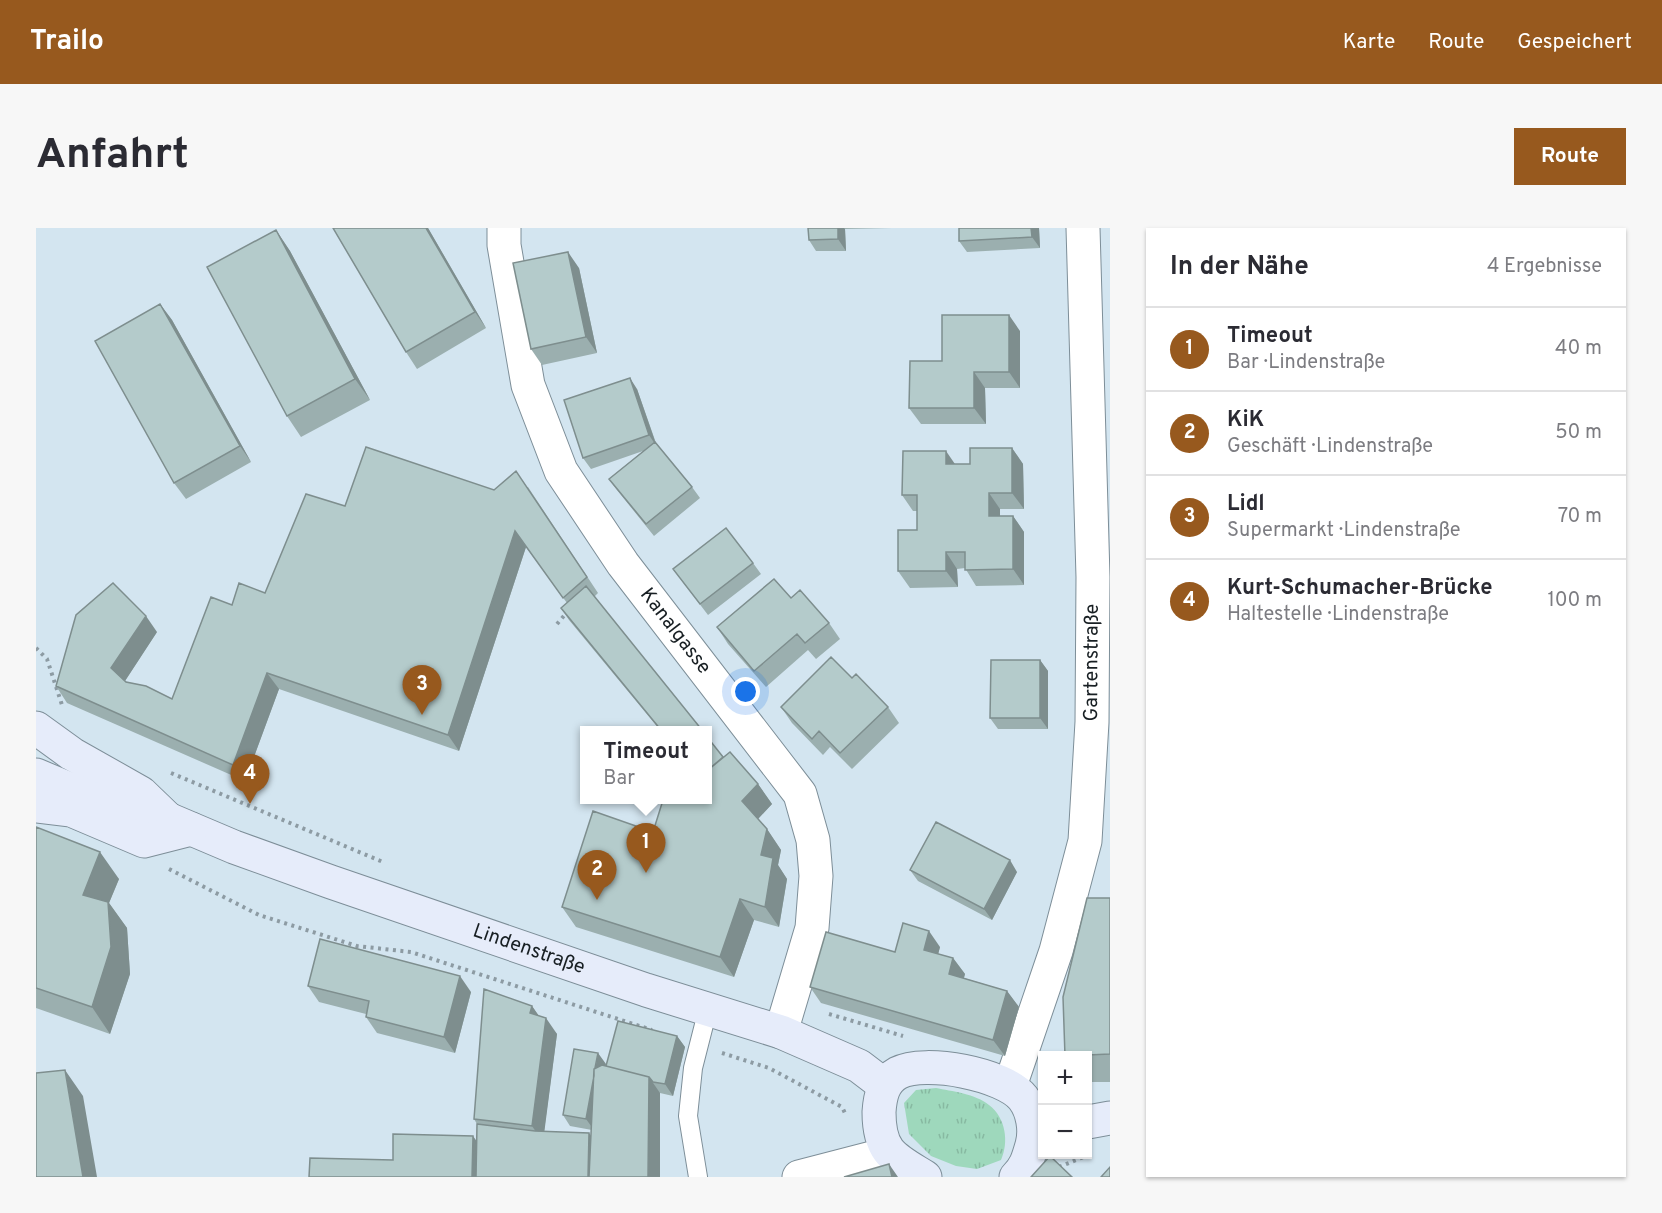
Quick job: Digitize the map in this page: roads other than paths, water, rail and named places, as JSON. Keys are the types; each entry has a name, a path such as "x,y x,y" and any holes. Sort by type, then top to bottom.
{"main road":[{"name":"Lindenstraße","path":"36,728 72,754 141,793 179,824"},
{"name":"Lindenstraße","path":"36,775 129,814 179,824 331,882 781,1032 859,1066 884,1085"},
{"path":"36,806 71,810 144,841 179,824"},
{"path":"925,1177 891,1157 879,1129 879,1102 884,1085 898,1073 927,1068 957,1069 1010,1086 1022,1097 1031,1111 1038,1135 1026,1167 1016,1177"},
{"path":"1092,1121 1110,1118"}],"street":[{"name":"Kanalgasse","path":"504,228 504,244 528,386 561,471 618,558 800,794 813,840 816,876 812,928 781,1032"},
{"name":"Gartenstraße","path":"1010,1086 1056,951 1085,841 1101,576 1083,228"},
{"path":"799,1177 876,1157 891,1157"}],"lane":[{"path":"698,1177 688,1116 693,1068 708,1009"}],"place":[{"name":"Lidl","path":"422,715"},
{"name":"Kurt-Schumacher-Brücke","path":"250,804"},
{"name":"Timeout","path":"646,873"},
{"name":"KiK","path":"597,900"}]}
